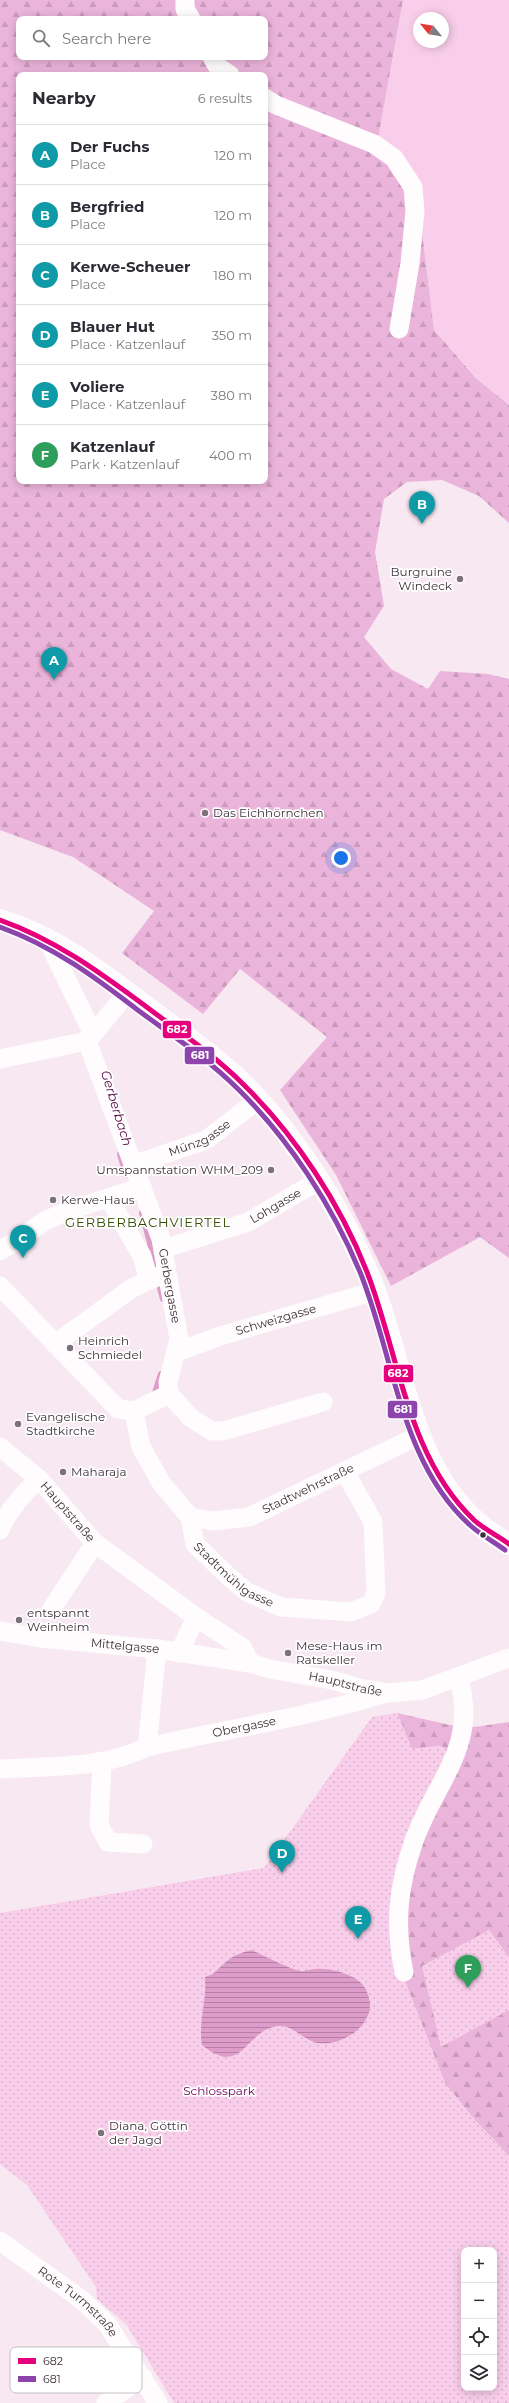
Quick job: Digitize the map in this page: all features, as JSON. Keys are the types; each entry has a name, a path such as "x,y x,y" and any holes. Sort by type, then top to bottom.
{"main road":[{"path":"0,920 46,937 128,992 224,1067 258,1100 292,1141 318,1181 346,1229 375,1291 420,1435 434,1470 458,1506 487,1532 509,1544"}],"street":[{"path":"185,0 185,9 189,16"},
{"path":"214,60 217,66 226,72"},
{"path":"268,100 276,105 374,144 394,158 414,187 414,211 410,263 399,329"},
{"name":"Gerbergasse","path":"46,937 90,1038 163,1249 158,1276 180,1339 178,1352 168,1382 169,1394"},
{"path":"0,1059 90,1038 128,992"},
{"name":"Münzgasse","path":"133,1165 206,1140 258,1100"},
{"name":"Lohgasse","path":"163,1249 248,1222 318,1181"},
{"path":"0,1251 45,1221 67,1211 109,1199 142,1187"},
{"path":"55,1344 132,1288 158,1276 142,1256 109,1199"},
{"path":"0,1286 118,1409 134,1411 169,1394 191,1418 212,1431 224,1431 323,1402"},
{"name":"Schweizgasse","path":"178,1352 220,1336 375,1291"},
{"name":"Stadtmühlgasse","path":"134,1411 141,1448 162,1484 190,1517 195,1544 202,1553 228,1577 265,1602 281,1607 351,1612 370,1604 376,1593 373,1522 345,1472"},
{"name":"Stadtwehrstraße","path":"190,1517 213,1521 249,1517 420,1435"},
{"name":"Hauptstraße","path":"0,1447 39,1479 95,1543 196,1617 243,1648 250,1663 270,1669 332,1680 363,1689 388,1693 422,1690 509,1658"},
{"path":"0,1530 6,1516 21,1496 39,1479"},
{"path":"51,1610 95,1543"},
{"path":"179,1653 196,1617"},
{"name":"Mittelgasse","path":"0,1631 40,1638 157,1649 250,1663"},
{"path":"147,1747 157,1649"},
{"path":"404,1972 398,1923 400,1891 423,1818 458,1753 463,1726 463,1694 458,1677"},
{"name":"Obergasse","path":"0,1769 102,1762 136,1753 147,1747 224,1730 284,1720 343,1707 388,1693"},
{"path":"102,1762 99,1825 108,1842 143,1844"},
{"name":"Rote Turmstraße","path":"0,2241 82,2300 107,2324 123,2347"},
{"name":"Rote Turmstraße","path":"143,2377 153,2401"},
{"path":"106,2403 120,2393"}],"green space":[{"path":"0,0 403,0 378,139 418,199 434,330 476,378 509,405 509,523 479,496 442,480 407,482 384,499 375,552 384,606 364,637 391,669 428,689 440,671 488,674 509,679 509,1258 480,1237 391,1286 336,1175 280,1090 327,1037 240,969 203,1014 122,953 154,911 73,857 0,830"},
{"path":"403,0 509,0 509,405 477,378 434,330 418,199 378,139"},
{"path":"397,1713 450,1725 474,1727 509,1722 509,2156 474,2119 445,2083 399,1966 406,1856 441,1746 412,1749"},
{"name":"Schlosspark","path":"397,1713 412,1749 442,1746 450,1753 418,1823 399,1966 445,2083 474,2119 509,2156 509,2403 174,2403 142,2350 142,2347 140,2347 126,2324 97,2299 96,2287 27,2185 0,2164 0,1913 264,1868 372,1717"},
{"path":"489,1930 509,1957 509,2010 441,2047 422,1966"}],"shaded area":[{"path":"251,1950 296,1970 303,1971 327,1969 344,1973 355,1978 364,1986 369,1997 369,2013 365,2021 359,2029 351,2035 332,2043 314,2042 289,2028 279,2026 267,2029 258,2035 236,2055 227,2057 216,2054 202,2045 201,2028 205,1995 205,1977 214,1973 234,1957"}],"waterway":[{"name":"Gerberbach","path":"120,1154 126,1175"},
{"name":"Gerberbach","path":"142,1213 156,1266"},
{"name":"Gerberbach","path":"160,1288 163,1299"},
{"name":"Gerberbach","path":"155,1393 161,1374"}],"transit line":[{"name":"682","path":"0,920 57,946 127,992 220,1063 243,1084 281,1125 330,1196 356,1246 378,1304 407,1403 419,1435 434,1466 451,1495 474,1520 509,1544"},
{"name":"681","path":"0,927 38,943 90,974 190,1048 227,1078 257,1108 275,1129 308,1174 323,1198 349,1247 372,1304 402,1406 414,1440 428,1471 447,1500 471,1526 505,1550"}],"place":[{"name":"Bergfried","path":"422,524"},
{"name":"Burgruine Windeck","path":"460,579"},
{"name":"Der Fuchs","path":"54,680"},
{"name":"Das Eichhörnchen","path":"205,813"},
{"name":"Umspannstation WHM_209","path":"271,1170"},
{"name":"Kerwe-Haus","path":"53,1200"},
{"name":"Kerwe-Scheuer","path":"23,1258"},
{"name":"Heinrich Schmiedel","path":"70,1348"},
{"name":"Evangelische Stadtkirche","path":"18,1424"},
{"name":"Maharaja","path":"63,1472"},
{"name":"entspannt Weinheim","path":"19,1620"},
{"name":"Mese-Haus im Ratskeller","path":"288,1653"},
{"name":"Blauer Hut","path":"282,1873"},
{"name":"Voliere","path":"358,1939"},
{"name":"Katzenlauf","path":"468,1988"},
{"name":"Diana, Göttin der Jagd","path":"101,2133"}],"district":[{"name":"GERBERBACHVIERTEL","path":"148,1222"}]}
